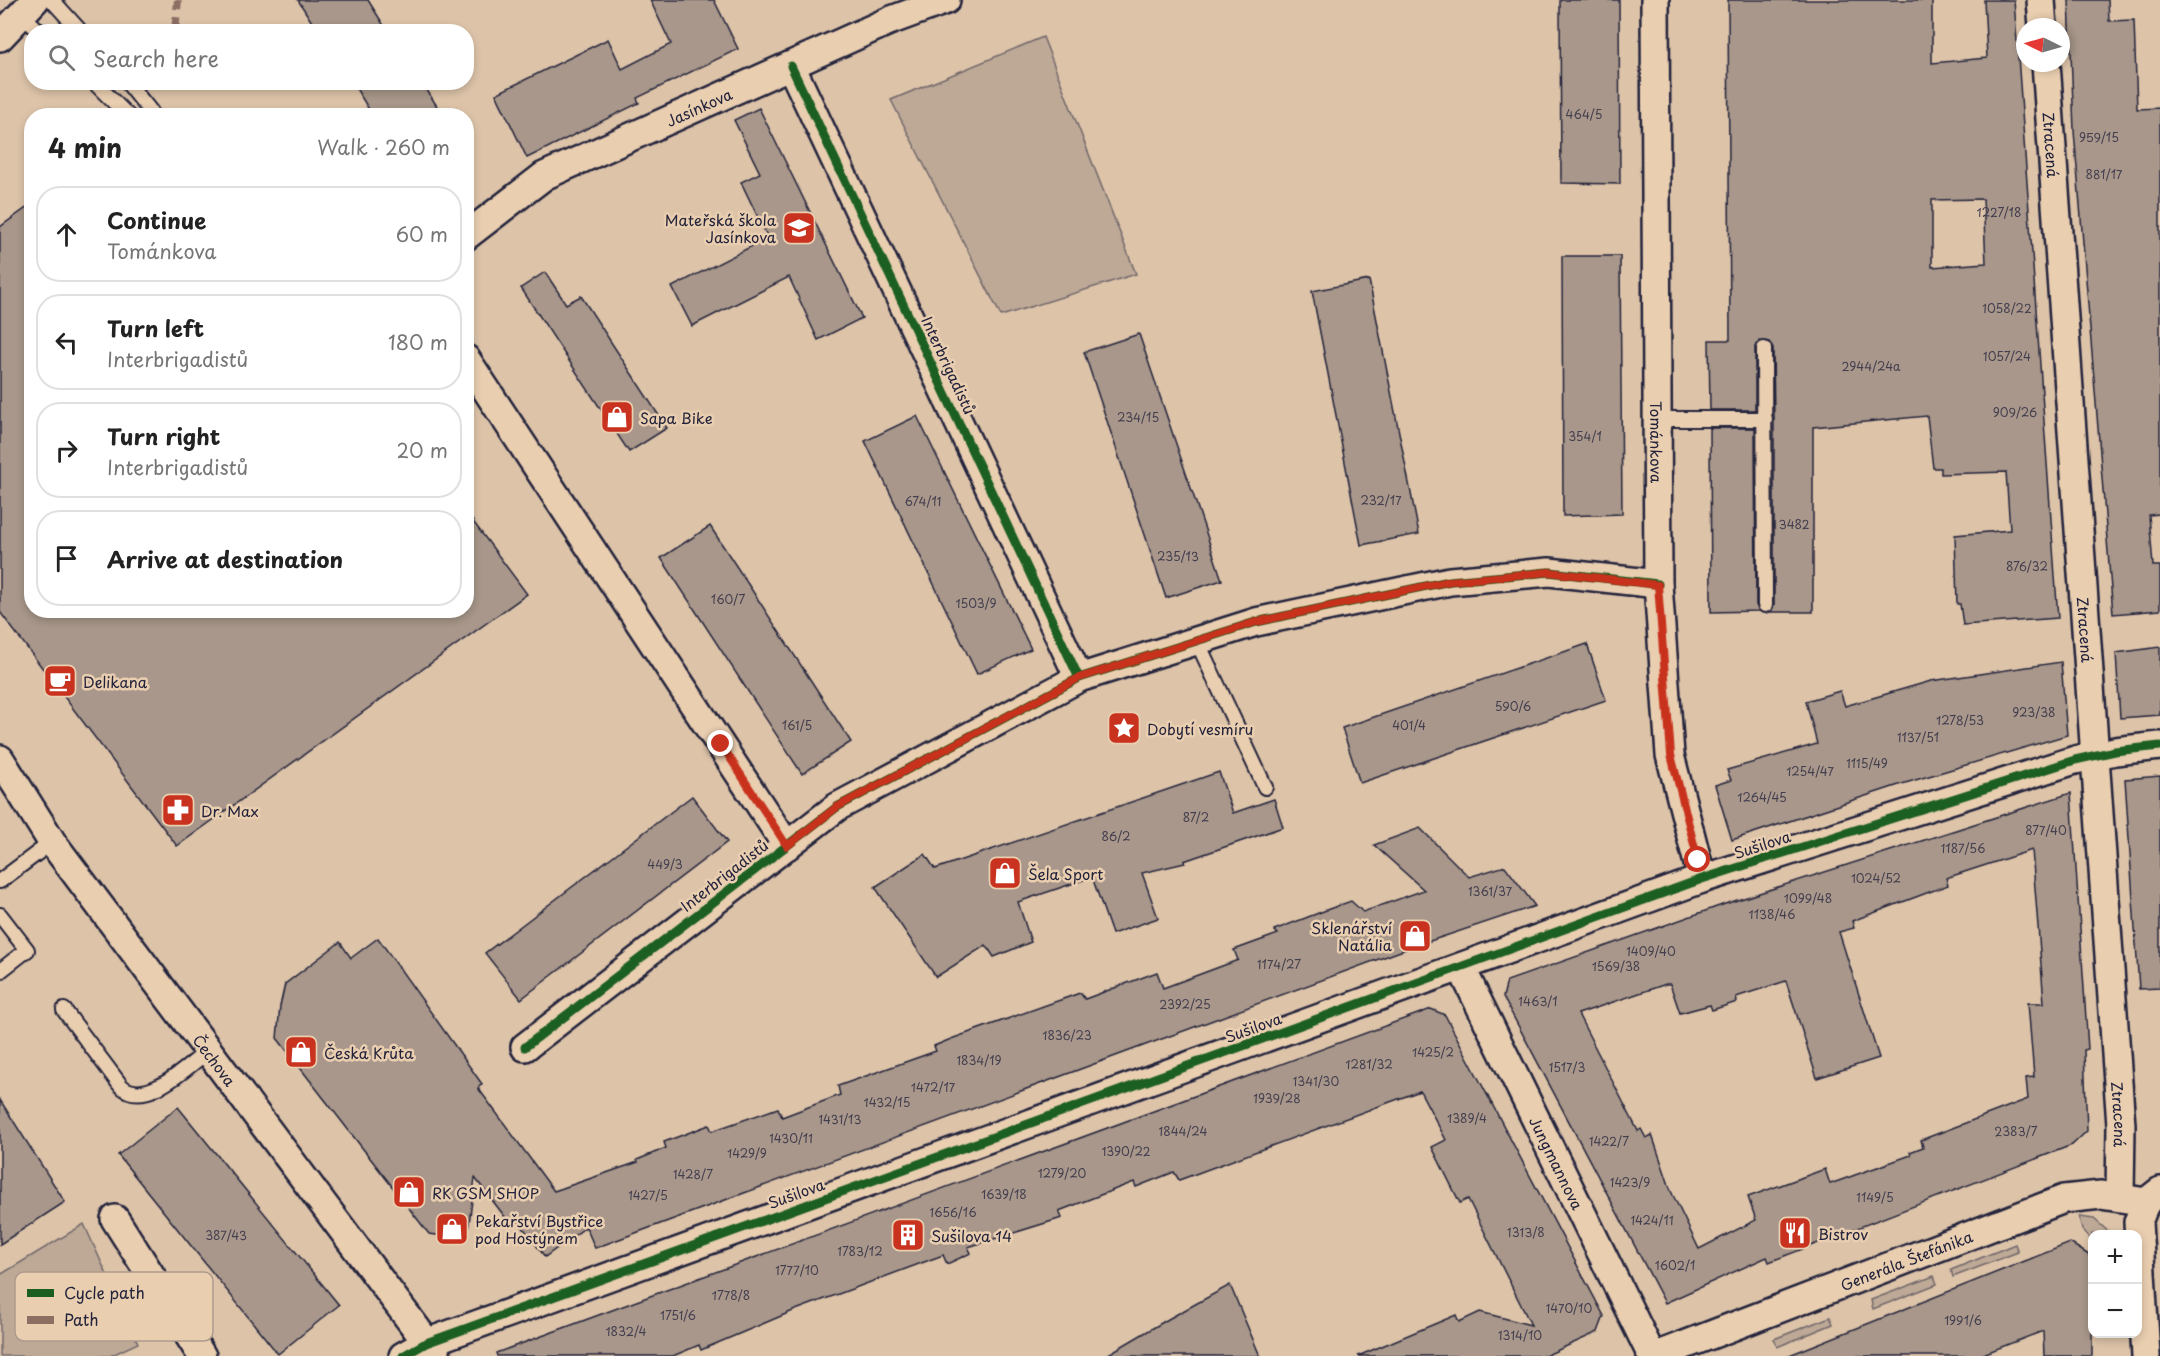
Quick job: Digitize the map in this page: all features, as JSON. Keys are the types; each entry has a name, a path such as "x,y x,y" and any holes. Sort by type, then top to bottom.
{"street":[{"name":"Jasínkova","path":"474,230 544,176 890,21 946,0"},
{"name":"Tománkova","path":"1655,0 1658,585 1671,755 1702,879"},
{"path":"2041,0 2042,18"},
{"path":"0,36 32,15"},
{"name":"Interbrigadistů","path":"791,66 1079,678"},
{"name":"Ztracená","path":"2047,72 2121,1125 2142,1196 2138,1228 2146,1356"},
{"name":"Interbrigadistů","path":"474,371 787,846"},
{"name":"Interbrigadistů","path":"525,1047 837,807 1079,678 1256,622 1450,581 1549,572 1658,585"},
{"name":"Sušilova","path":"422,1352 1702,879 2096,754 2160,746"},
{"name":"Čechova","path":"0,759 52,842 209,1050 422,1352"},
{"name":"Jungmannova","path":"1461,967 1654,1356"},
{"name":"Generála Štefánika","path":"1654,1356 2064,1199 2090,1195 2142,1196"},
{"path":"115,1218 149,1272"},
{"path":"193,1341 202,1356"}],"lane":[{"path":"52,0 74,24"},
{"path":"102,90 120,108"},
{"path":"133,90 148,108"},
{"path":"1764,349 1765,605"},
{"path":"1657,419 1764,419"},
{"path":"1197,641 1265,787"},
{"path":"0,881 52,842"},
{"path":"0,915 27,950 0,971"},
{"path":"64,1010 121,1086 129,1092 144,1093 157,1088 209,1050"}],"shaded area":[{"path":"1043,37 1136,274 1001,316 891,100"},
{"path":"2079,1217 2094,1219 2106,1230 2088,1230 2088,1236 2082,1230"},
{"path":"84,1224 106,1272 15,1272 15,1341 137,1341 138,1343 110,1356 0,1356 0,1275"},
{"path":"2015,1244 2018,1252 1953,1277 1951,1270"},
{"path":"1934,1276 1937,1284 1873,1309 1871,1300"},
{"path":"1830,1317 1833,1324 1777,1347 1774,1339"}],"building":[{"path":"298,0 368,0 383,24 313,24"},
{"path":"650,0 714,0 738,49 637,98 639,103 527,158 496,94 608,39 622,69 671,44"},
{"path":"1560,0 1619,0 1620,184 1561,183"},
{"path":"1728,0 1932,0 1932,63 1987,58 1984,0 2014,0 2016,72 2019,72 2058,618 1963,625 1960,604 1957,604 1955,535 2010,530 2006,472 1941,474 1941,468 1933,468 1927,416 1813,427 1813,612 1771,612 1774,605 1773,349 1769,342 1760,341 1755,348 1755,410 1710,410 1709,340 1730,340","holes":["1983,199 1986,263 1932,267 1932,200"]},
{"path":"2069,0 2108,0 2109,21 2134,20 2137,109 2160,108 2160,514 2149,515 2153,566 2160,566 2160,610 2113,614 2074,131"},
{"path":"357,90 427,90 438,108 368,108"},
{"path":"759,108 862,318 818,340 789,277 692,326 672,287 768,238 741,182 760,173 734,120"},
{"path":"24,210 24,618 474,618 474,523 527,594 177,846 0,612 0,227"},
{"path":"1562,256 1620,256 1622,514 1563,516"},
{"path":"545,272 566,304 581,296 667,428 629,452 521,288"},
{"path":"1369,280 1419,534 1361,545 1312,291"},
{"path":"1139,334 1222,580 1166,598 1084,352"},
{"path":"917,416 1031,649 977,674 865,441"},
{"path":"1710,428 1755,428 1756,605 1759,611 1711,612"},
{"path":"710,526 851,742 802,774 661,558"},
{"path":"1587,644 1606,700 1360,783 1342,728"},
{"path":"2160,647 2160,715 2120,718 2116,653"},
{"path":"2061,662 2067,735 1902,784 1732,840 1715,785 1731,780 1727,770 1817,744 1806,701 1840,691 1845,706 1931,681"},
{"path":"1219,772 1233,813 1274,799 1283,827 1184,861 1185,863 1142,873 1158,918 1112,934 1092,877 1018,902 1031,942 994,957 986,945 936,977 875,887 925,854 935,869"},
{"path":"2160,776 2160,988 2139,989 2125,779"},
{"path":"2071,793 2088,1049 2084,1050 2087,1131 2072,1145 1769,1262 1767,1257 1665,1303 1503,997 1507,981 1725,904","holes":["2032,850 2044,1003 2028,1003 2034,1077 2026,1078 2028,1099 1921,1140 1923,1147 1910,1152 1911,1155 1830,1184 1825,1169 1748,1197 1756,1220 1699,1249 1671,1191 1652,1135 1646,1138 1641,1129 1638,1131 1578,1014 1666,984 1670,984 1680,1013 1710,1005 1712,1010 1737,1002 1736,997 1786,981 1817,1078 1879,1058 1839,932 1854,928 1852,921 1948,885 1946,878"]},
{"path":"692,796 727,842 521,999 485,953"},
{"path":"1420,828 1469,877 1505,866 1535,906 1406,949 595,1248 586,1227 545,1257 516,1218 509,1222 475,1178 467,1239 429,1234 277,1038 285,984 340,942 351,958 378,938 482,1084 478,1088 554,1191 638,1162 637,1160 666,1148 664,1142 709,1125 712,1131 778,1108 782,1117 840,1095 838,1086 936,1051 934,1046 1080,993 1085,999 1157,972 1163,988 1238,960 1234,950 1278,934 1274,930 1329,909 1351,901 1363,912 1424,890 1374,845"},
{"path":"1431,1009 1445,1015 1604,1316 1598,1332 1545,1356 1358,1356 1456,1315 1459,1322 1480,1312 1531,1325 1468,1199 1460,1203 1432,1147 1446,1140 1420,1091 1179,1180 1174,1172 1136,1187 1134,1182 1059,1211 1062,1218 968,1247 971,1253 947,1264 943,1255 793,1311 701,1350 699,1345 673,1356 497,1356 496,1353"},
{"path":"0,1100 65,1202 0,1244"},
{"path":"178,1107 339,1305 278,1354 118,1155"},
{"path":"2070,1243 2088,1254 2088,1338 2092,1338 2092,1356 2044,1356 2043,1331 1978,1356 1787,1356"},
{"path":"1230,1285 1260,1356 1105,1356 1170,1318"}],"marked path":[{"path":"176,24 178,0"}],"cycle path":[{"path":"791,66 1079,678"},
{"path":"525,1047 837,807 1079,678 1256,622 1450,581 1549,572 1658,584"},
{"path":"403,1356 426,1343 1702,879 2075,760 2115,751 2160,746"}],"place":[{"name":"Mateřská škola Jasínkova","path":"799,228"},
{"name":"Sapa Bike","path":"617,417"},
{"name":"Delikana","path":"60,681"},
{"name":"Dobytí vesmíru","path":"1124,728"},
{"name":"Dr. Max","path":"178,810"},
{"name":"Šela Sport","path":"1005,873"},
{"name":"Sklenářství Natália","path":"1415,936"},
{"name":"Česká Krůta","path":"301,1052"},
{"name":"RK GSM SHOP","path":"409,1192"},
{"name":"Pekařství Bystřice pod Hostýnem","path":"452,1229"},
{"name":"Bistrov","path":"1795,1233"},
{"name":"Sušilova 14","path":"908,1235"}],"route":[{"path":"721,744 787,846 837,807 1079,678 1256,622 1450,581 1549,572 1658,585 1671,755 1698,860"}]}
